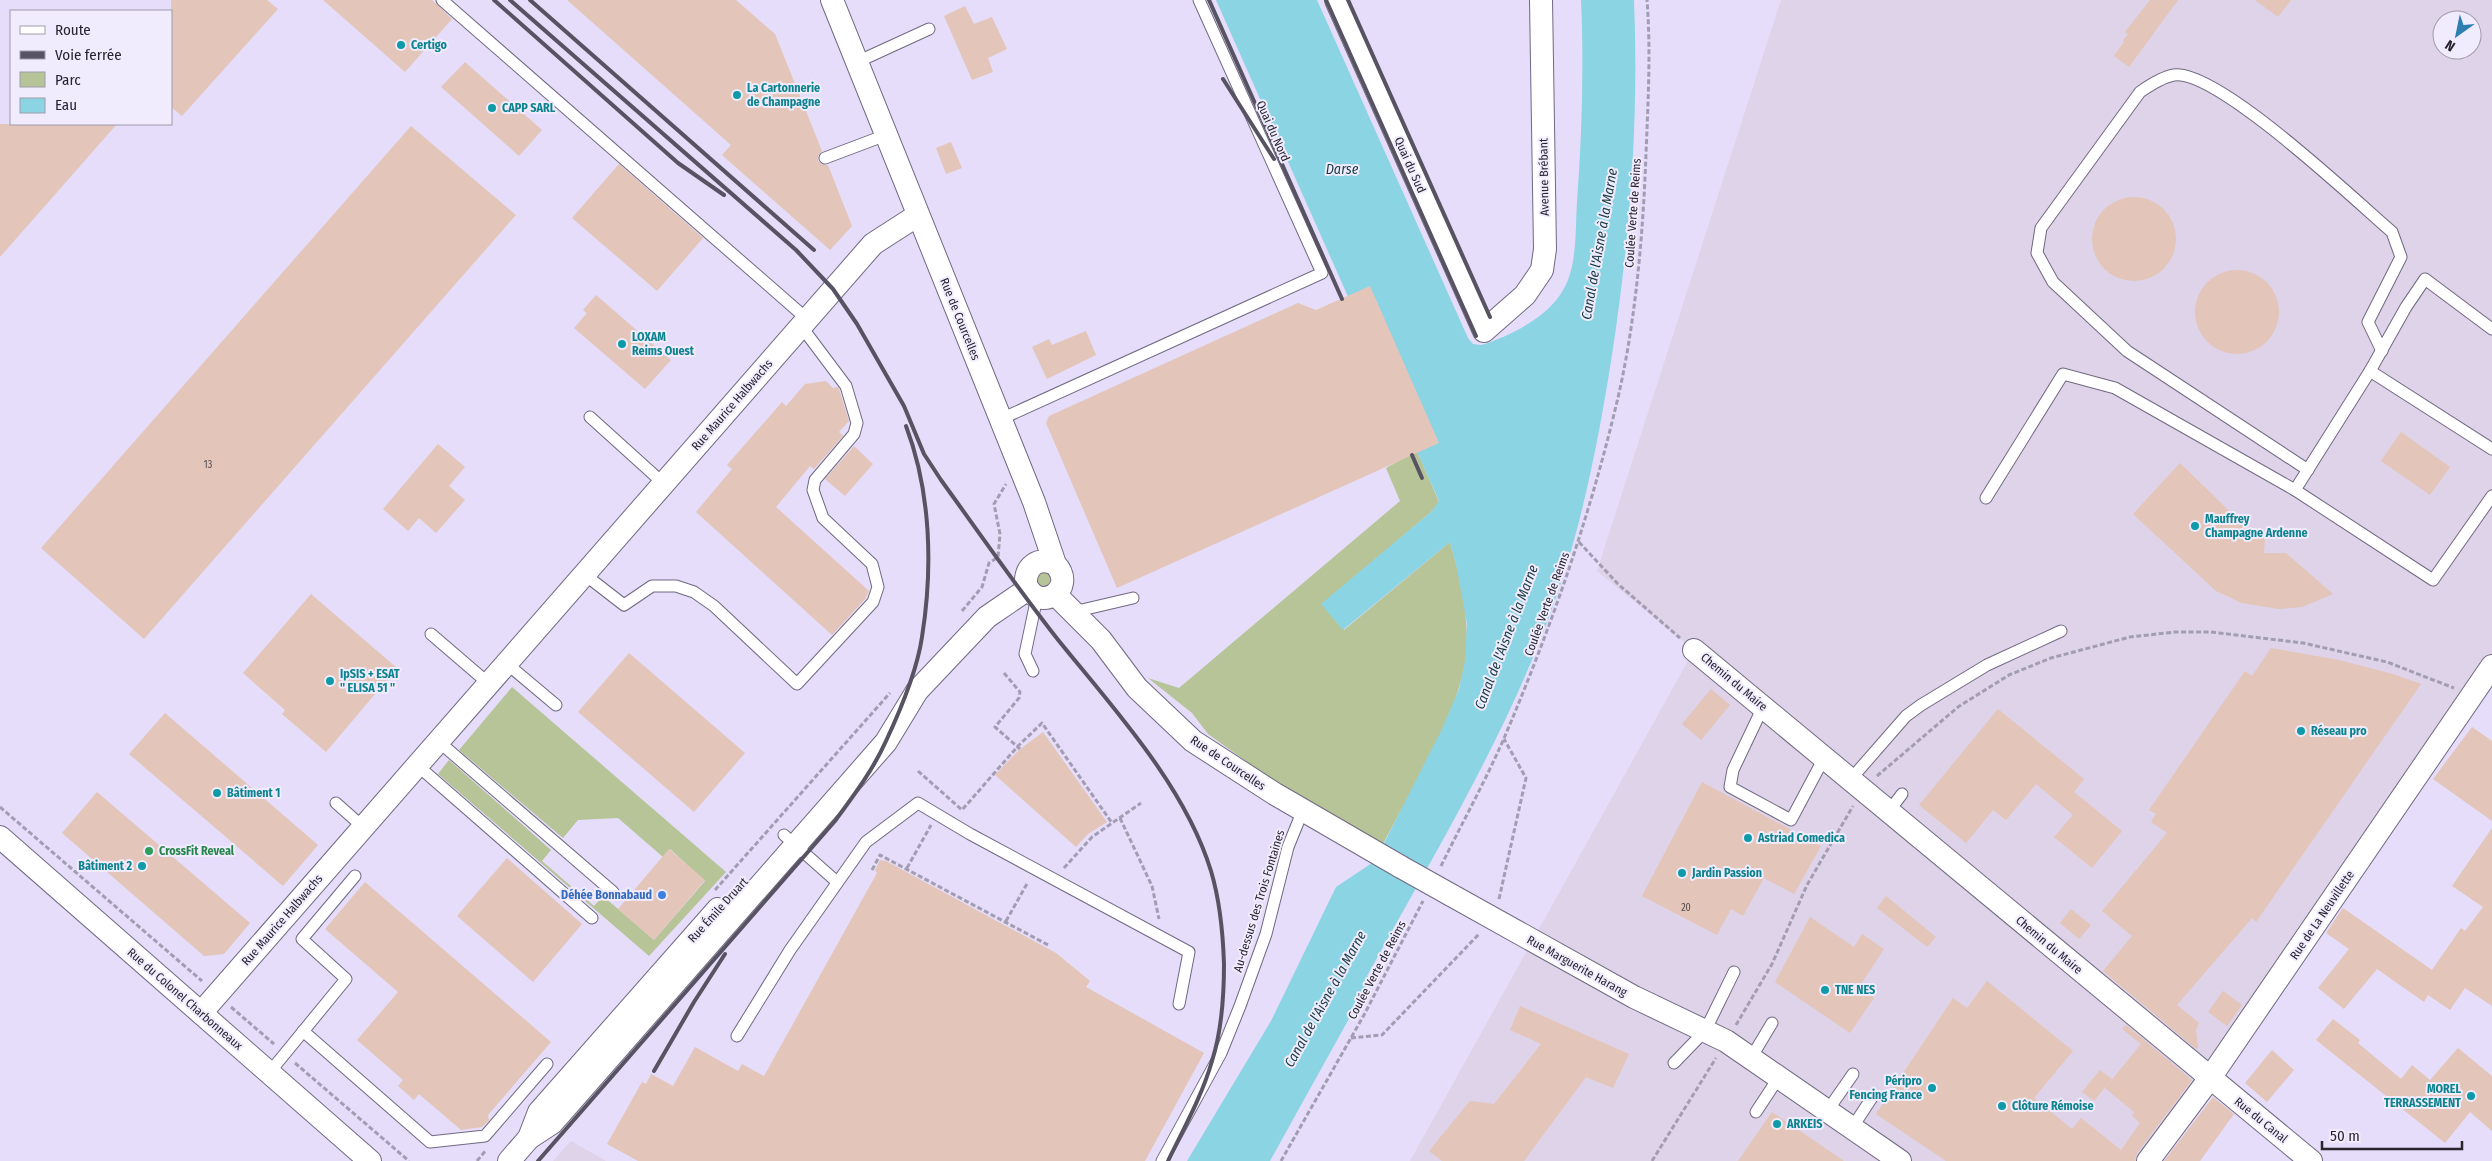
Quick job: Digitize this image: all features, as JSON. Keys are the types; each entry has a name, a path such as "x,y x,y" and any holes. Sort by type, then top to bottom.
{"street":[{"name":"Quai du Sud","path":"1336,0 1484,331"},
{"name":"Avenue Brébant","path":"1484,331 1525,295 1542,270 1545,249 1541,0"},
{"name":"Rue de Courcelles","path":"837,2 856,62 1001,419 1056,564 1062,572 1063,582 1040,594"},
{"name":"Rue Maurice Halbwachs","path":"201,1013 873,244 918,215"},
{"name":"Rue de Courcelles","path":"1034,502 1032,565 1026,573 1040,594 1072,612 1101,640 1137,688 1193,741 1362,846 1451,895"},
{"path":"1032,565 1044,561 1056,564"},
{"name":"Rue Émile Druart","path":"509,1161 529,1138 539,1112 790,840 902,700 917,691 987,617 1040,594"},
{"name":"Chemin du Maire","path":"1694,650 1857,784 1895,802 2210,1078"},
{"name":"Rue de La Neuvillette","path":"2148,1161 2210,1078 2492,666"},
{"name":"Rue du Colonel Charbonneaux","path":"0,837 370,1161"},
{"name":"Rue Marguerite Harang","path":"1451,895 1494,921 1634,997 1726,1041 1900,1161"},
{"name":"Rue du Canal","path":"2210,1078 2311,1161"}],"lane":[{"path":"442,0 804,323 846,386 857,423 854,434 815,480 814,490 823,518 872,564 878,587 873,602 797,684 714,606 694,592 676,586 652,586 624,605 584,574"},
{"name":"Quai du Nord","path":"1001,419 1322,273 1200,0"},
{"path":"856,62 928,29"},
{"path":"2308,470 2127,351 2053,282 2037,253 2041,228 2140,92 2155,82 2175,75 2194,79 2216,89 2252,112 2392,232 2401,257 2368,322 2382,351"},
{"path":"826,158 886,135"},
{"path":"2295,490 2425,279 2492,330"},
{"path":"2370,371 2492,449"},
{"path":"1986,498 2062,374 2115,388 2295,490 2433,580 2492,496"},
{"path":"590,417 663,483"},
{"path":"1033,670 1025,654 1040,594"},
{"path":"1072,612 1133,598"},
{"path":"1857,784 1906,716 1986,666 2061,631"},
{"path":"432,634 488,683"},
{"path":"506,664 556,705"},
{"path":"1763,707 1733,770 1730,787 1792,820 1824,758"},
{"path":"438,741 614,892"},
{"path":"417,765 592,918"},
{"path":"336,803 363,827"},
{"path":"737,1036 790,950 866,842 918,804 1189,952 1179,1004"},
{"name":"Au-dessus des Trois Fontaines","path":"1162,1161 1221,1053 1237,1014 1266,934 1288,847 1303,810"},
{"path":"790,840 837,882"},
{"path":"270,1073 346,978 302,939 355,876"},
{"path":"1674,1063 1705,1031 1734,972"},
{"path":"1751,1058 1772,1023"},
{"path":"303,1031 430,1142 485,1136 547,1064"},
{"path":"1828,1110 1853,1074"},
{"path":"1756,1112 1779,1077"},
{"path":"1852,1128 1873,1096"}],"path":[{"name":"Coulée Verte de Reims","path":"1440,868 1504,738 1541,649 1579,542 1616,408 1634,304 1644,206 1651,47 1647,0"},
{"path":"957,616 982,587 989,563 998,557 1000,534 994,504 1018,462"},
{"path":"1579,542 1618,584 1694,650"},
{"path":"1652,1161 1772,964 1807,885 1857,784 1884,768 1958,707 2010,675 2051,658 2130,638 2175,632 2210,632 2303,643 2387,662 2424,675 2472,696"},
{"path":"1004,673 1020,692 1019,698 994,727 1019,748"},
{"path":"708,897 894,690"},
{"path":"918,771 962,810 1042,723 1112,823"},
{"path":"1351,1038 1382,1034 1470,942 1494,921 1526,778 1504,738"},
{"path":"907,868 947,796"},
{"path":"1061,871 1092,837 1141,803"},
{"path":"1120,818 1152,886 1159,921"},
{"path":"872,870 880,854 1050,946"},
{"path":"1006,921 1035,869"},
{"name":"Coulée Verte de Reims","path":"1281,1161 1351,1038 1427,894"}],"shaded area":[{"path":"1781,0 2492,0 2492,673 2144,1161 1410,1161 1694,650 1597,571"},
{"path":"571,1141 606,1161 553,1161"}],"green space":[{"path":"1417,451 1439,502 1431,512 1322,604 1344,630 1450,542 1458,571 1466,617 1467,647 1460,685 1442,733 1382,846 1306,804 1208,734 1192,713 1148,678 1179,688 1400,501 1386,468"},
{"path":"1033,569 1058,573 1043,595 1030,573"},
{"path":"512,687 726,872 649,956 438,774 449,760 551,850 542,861 594,906 603,896 654,940 705,881 670,849 663,857 618,818 578,820 563,838 459,750"}],"water":[{"path":"1216,0 1317,0 1468,338 1473,344 1481,345 1514,332 1545,312 1566,285 1575,250 1582,76 1581,0 1634,0 1634,134 1624,267 1607,388 1594,455 1579,520 1560,585 1530,664 1488,755 1441,844 1367,976 1371,979 1270,1161 1187,1161 1271,1021 1336,887 1375,861 1442,729 1459,689 1465,661 1467,624 1450,542 1343,630 1321,604 1431,512 1439,501"}],"building":[{"path":"171,0 267,0 278,9 182,116 172,108"},
{"name":"Certigo","path":"323,0 432,0 452,19 405,72"},
{"name":"La Cartonnerie de Champagne","path":"567,0 736,0 775,34 822,151 818,156 818,161 823,165 828,165 852,226 830,250 722,155 731,145"},
{"path":"2150,0 2178,0 2129,67 2114,56 2128,34 2125,32"},
{"path":"2255,0 2291,0 2278,17"},
{"path":"965,6 974,24 992,17 1007,49 988,58 993,72 972,80 944,16"},
{"name":"CAPP SARL","path":"465,62 542,130 519,156 441,87"},
{"path":"0,124 116,125 0,257"},
{"path":"411,126 516,215 144,639 41,548"},
{"path":"951,142 962,168 946,174 936,148"},
{"path":"619,164 703,238 657,291 572,218"},
{"path":"2134,197 2150,200 2169,216 2173,223 2176,239 2173,255 2157,274 2150,278 2134,281 2118,278 2099,262 2095,255 2092,239 2095,223 2111,204 2118,200"},
{"path":"2237,270 2253,273 2267,282 2276,296 2279,312 2276,328 2267,342 2253,351 2237,354 2221,351 2207,342 2198,328 2195,312 2198,296 2207,282 2221,273"},
{"path":"1370,286 1439,443 1117,588 1046,423 1049,416 1298,303 1316,310"},
{"name":"LOXAM Reims Ouest","path":"596,295 671,360 645,389 574,328 587,313 583,310"},
{"path":"1086,331 1096,355 1047,379 1032,347 1049,339 1052,345"},
{"path":"826,381 833,388 838,387 849,421 839,432 843,436 814,469 810,466 776,507 869,591 866,598 832,635 696,512 732,469 727,465 782,402 786,406 805,384"},
{"path":"2401,432 2450,467 2430,495 2381,461"},
{"path":"438,444 465,467 449,486 465,500 436,533 419,518 408,531 383,509"},
{"path":"854,446 873,464 845,496 825,479"},
{"name":"Mauffrey Champagne Ardenne","path":"2180,463 2257,538 2265,537 2264,553 2286,553 2333,594 2302,607 2279,609 2242,603 2216,591 2133,514"},
{"name":"IpSIS + ESAT \" ELISA 51 \"","path":"311,594 397,668 326,752 282,714 285,710 243,673"},
{"name":"Réseau pro","path":"2271,648 2339,660 2393,674 2421,684 2256,922 2252,918 2177,1005 2199,1023 2196,1030 2198,1048 2196,1049 2103,971 2132,936 2102,911 2167,833 2151,822 2156,814 2149,810 2245,671 2252,676"},
{"path":"629,653 745,753 694,812 578,712"},
{"path":"1711,689 1730,705 1701,740 1682,724"},
{"path":"1998,709 2084,779 2074,792 2122,831 2092,868 2054,837 2073,815 2036,784 2006,820 1993,810 1966,843 1919,805"},
{"name":"Bâtiment 1","path":"165,713 318,845 283,886 129,754"},
{"path":"2472,727 2492,741 2492,821 2433,779"},
{"path":"1043,732 1107,822 1088,834 1076,847 995,775 1019,750"},
{"path":"1702,782 1821,846 1794,894 1764,878 1743,916 1731,909 1717,935 1642,896"},
{"name":"Bâtiment 2","path":"97,792 250,923 224,954 204,956 62,833"},
{"path":"2492,828 2492,1006 2465,988 2450,1010 2428,995 2424,1002 2377,969 2344,1009 2318,988 2349,949 2326,933 2343,908 2432,970 2461,928 2465,931 2483,907 2452,886"},
{"name":"Déhée Bonnabaud","path":"669,849 705,880 654,940 618,909"},
{"path":"507,858 582,924 533,982 457,916"},
{"path":"880,860 886,861 1056,953 1090,981 1086,987 1204,1053 1145,1161 638,1161 607,1144 642,1082 646,1084 651,1074 673,1086 695,1047 738,1071 742,1064 764,1076 877,873 875,870"},
{"path":"365,882 551,1042 488,1115 489,1120 482,1127 461,1130 419,1094 414,1100 398,1086 403,1080 357,1040 398,992 325,929"},
{"path":"1886,896 1936,937 1927,947 1877,908"},
{"path":"2071,909 2091,925 2079,939 2060,923"},
{"path":"1810,917 1854,947 1862,934 1884,949 1859,987 1874,998 1850,1033 1775,982"},
{"path":"1987,981 2073,1051 2034,1098 2072,1129 2081,1118 2121,1150 2140,1123 2132,1116 2134,1112 2105,1088 2141,1044 2122,1029 2126,1025 2192,1080 2137,1153 2135,1161 1946,1161 1876,1114 1953,998 1967,1008"},
{"path":"2223,991 2242,1005 2227,1026 2208,1012"},
{"path":"1520,1006 1629,1054 1613,1088 1586,1077 1524,1161 1442,1161 1429,1151 1470,1101 1494,1104 1541,1044 1510,1030"},
{"path":"2333,1019 2360,1040 2358,1043 2401,1079 2412,1065 2430,1080 2458,1048 2492,1076 2492,1131 2470,1112 2445,1143 2316,1040"},
{"path":"2272,1050 2294,1070 2267,1102 2245,1083"},
{"path":"2100,1070 2112,1079 2094,1101 2082,1092"},
{"path":"2213,1097 2234,1114 2200,1161 2164,1161"},
{"name":"ARKEIS","path":"1772,1112 1844,1161 1738,1161"}],"railway":[{"path":"494,0 678,163 724,195"},
{"path":"510,0 796,250 833,289 857,324 904,406 924,454 941,480 1059,641 1146,750 1184,809 1199,840 1211,871 1217,894 1223,941 1224,989 1218,1037 1208,1074 1168,1161"},
{"path":"530,0 814,250"},
{"path":"1209,0 1342,299"},
{"path":"1326,0 1476,336"},
{"path":"1348,0 1490,317"},
{"path":"1223,79 1274,159"},
{"path":"538,1161 835,821 863,782 881,752 903,703 920,650 928,584 925,504 921,477 906,426"},
{"path":"1412,455 1422,478"},
{"path":"654,1071 694,1002 725,954"}],"place":[{"name":"Certigo","path":"401,45"},
{"name":"La Cartonnerie de Champagne","path":"737,95"},
{"name":"CAPP SARL","path":"492,108"},
{"name":"LOXAM Reims Ouest","path":"622,344"},
{"name":"Mauffrey Champagne Ardenne","path":"2195,526"},
{"name":"IpSIS + ESAT \" ELISA 51 \"","path":"330,681"},
{"name":"Réseau pro","path":"2301,731"},
{"name":"Bâtiment 1","path":"217,793"},
{"name":"Astriad Comedica","path":"1748,838"},
{"name":"CrossFit Reveal","path":"149,851"},
{"name":"Bâtiment 2","path":"142,866"},
{"name":"Jardin Passion","path":"1682,873"},
{"name":"Déhée Bonnabaud","path":"662,895"},
{"name":"TNE NES","path":"1825,990"},
{"name":"Péripro Fencing France","path":"1932,1088"},
{"name":"MOREL TERRASSEMENT","path":"2471,1096"},
{"name":"Clôture Rémoise","path":"2002,1106"},
{"name":"ARKEIS","path":"1777,1124"}],"water label":[{"name":"Darse","path":"1342,169"},
{"name":"Canal de l'Aisne à la Marne","path":"1599,244"},
{"name":"Canal de l'Aisne à la Marne","path":"1506,637"},
{"name":"Canal de l'Aisne à la Marne","path":"1325,999"}]}
